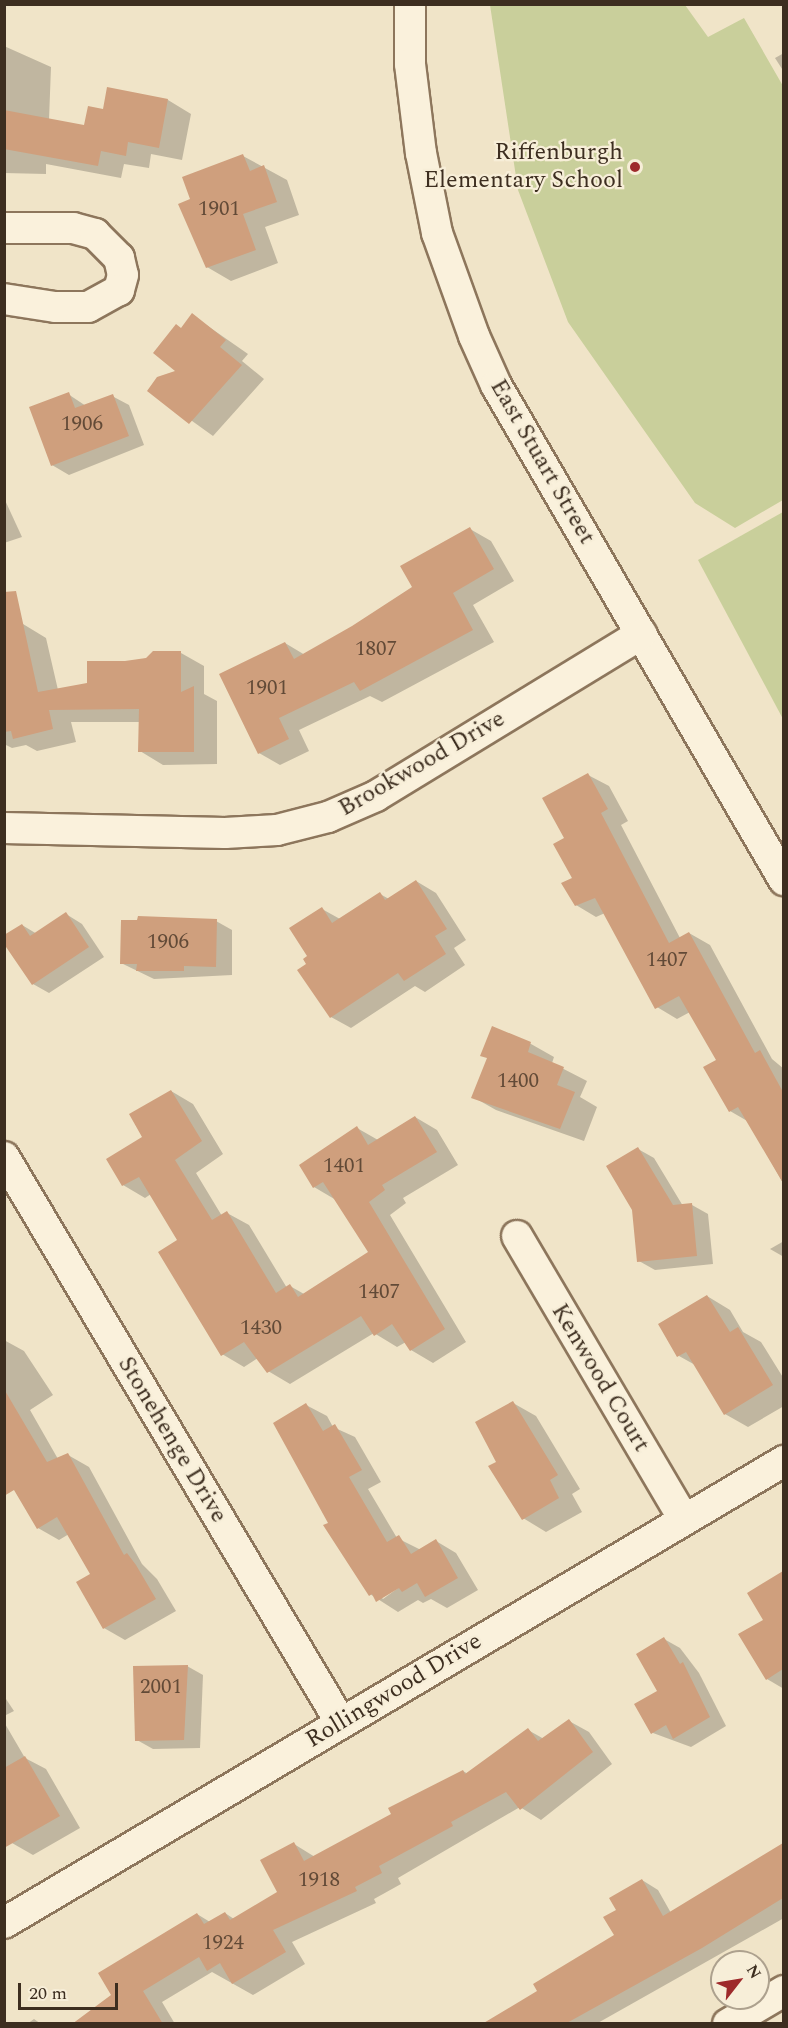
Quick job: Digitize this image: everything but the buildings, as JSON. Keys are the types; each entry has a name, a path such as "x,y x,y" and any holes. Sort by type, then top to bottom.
{"street":[{"name":"East Stuart Street","path":"410,4 410,64 422,153 449,272 496,385 783,880"},
{"path":"4,228 73,228 95,234 119,258 123,275 119,290 88,307 55,308 4,299"},
{"name":"Brookwood Drive","path":"4,828 225,833 277,830 328,817 376,796 640,634"},
{"name":"Stonehenge Drive","path":"4,1157 341,1723"},
{"name":"Kenwood Court","path":"517,1236 684,1519"},
{"name":"Rollingwood Drive","path":"4,1923 783,1461"},
{"path":"728,2024 783,1991"}],"green space":[{"name":"Riffenburgh Elementary School","path":"490,5 685,5 708,37 744,18 783,86 783,500 735,528 695,503 568,322 518,190"},
{"path":"783,512 783,719 698,560"}],"place":[{"name":"Riffenburgh Elementary School","path":"635,167"}]}
